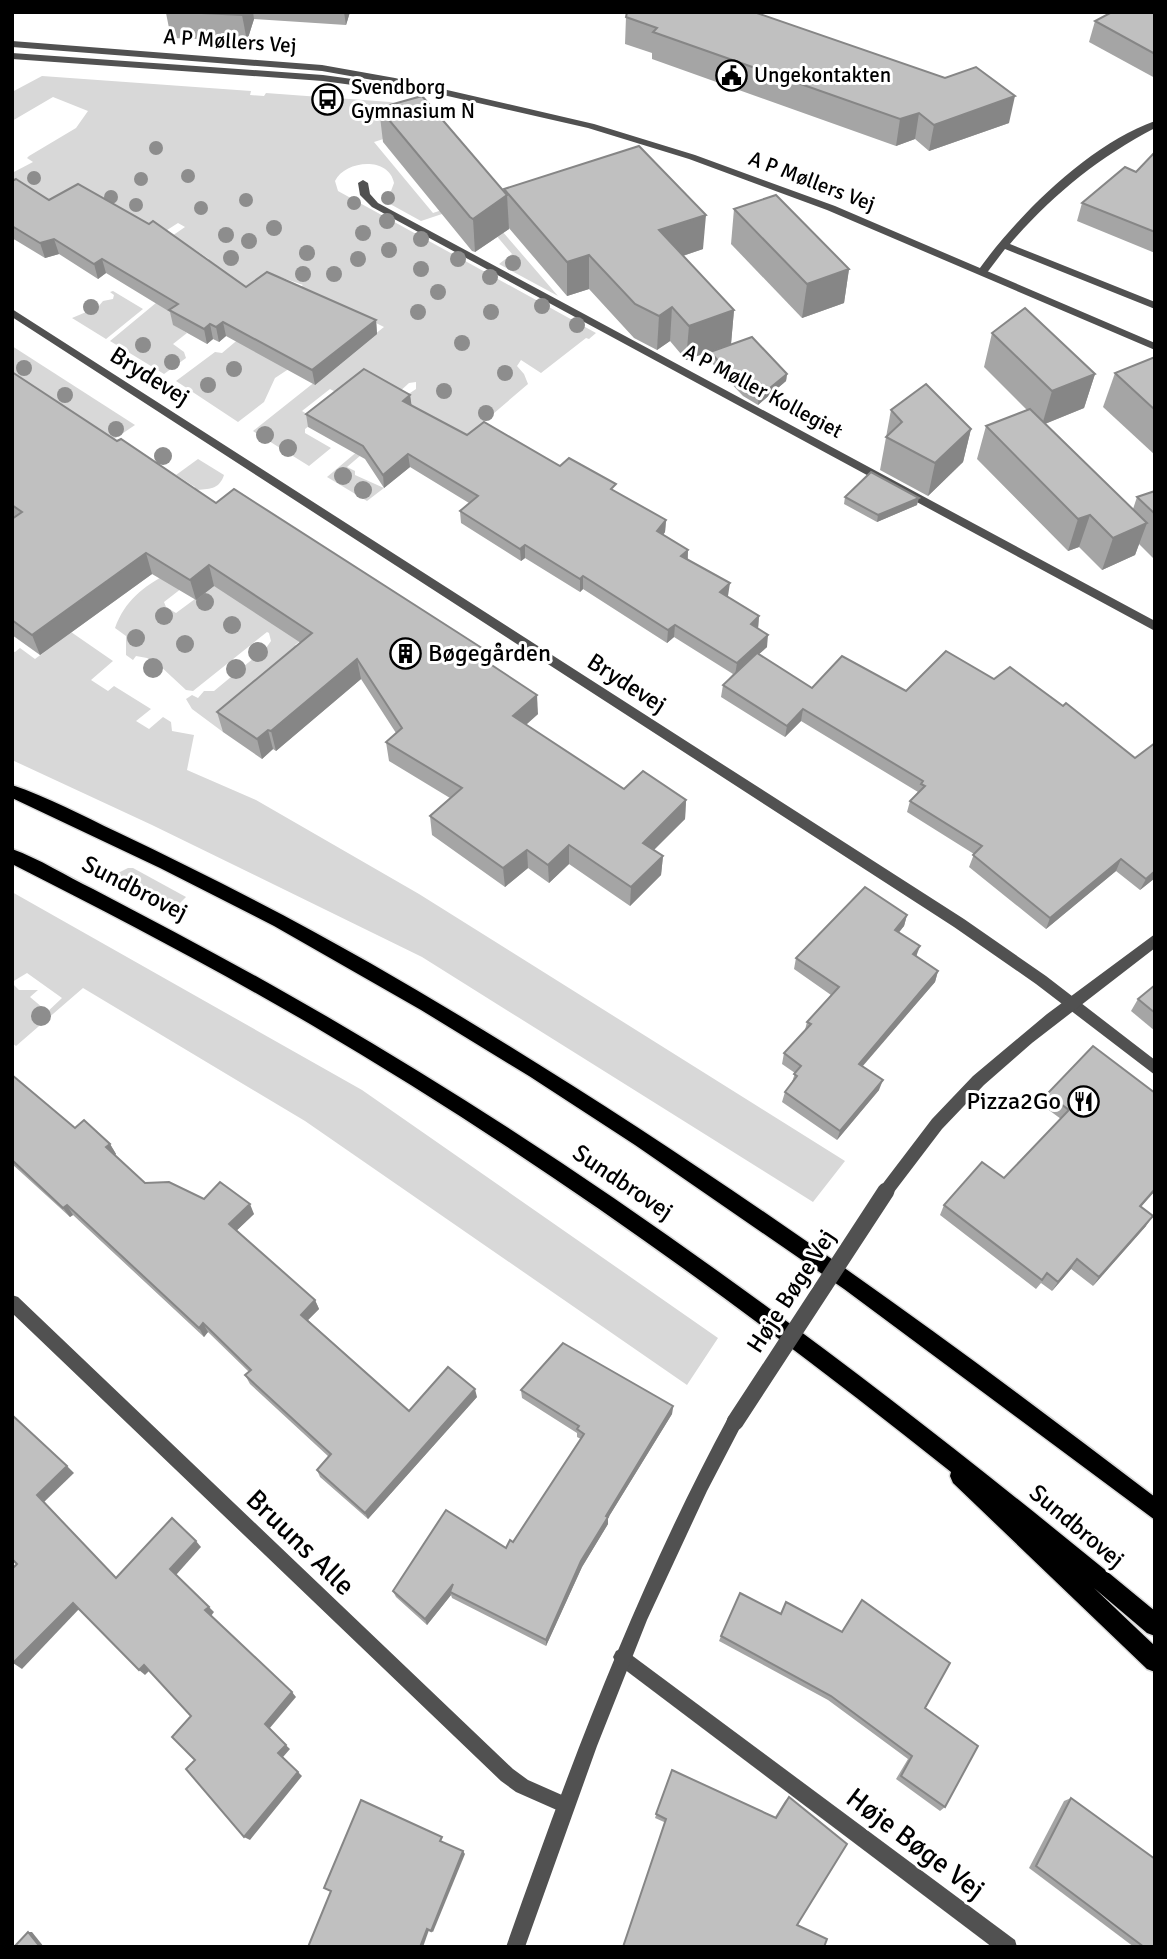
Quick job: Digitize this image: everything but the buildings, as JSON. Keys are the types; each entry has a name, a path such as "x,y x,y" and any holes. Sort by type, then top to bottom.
{"main road":[{"name":"Sundbrovej","path":"12,791 248,904 401,990 535,1071 646,1142 795,1244 1027,1411 1155,1510"},
{"name":"Sundbrovej","path":"12,856 150,924 431,1088 564,1173 657,1237 881,1402 987,1485 1155,1625"},
{"path":"881,1402 1155,1661"}],"street":[{"name":"A P Møllers Vej","path":"12,44 322,68 395,81 441,94 591,127 692,157 831,208 1155,347"},
{"name":"A P Møllers Vej","path":"12,56 323,78 441,94"},
{"path":"982,272 1020,224 1094,161 1155,124"},
{"name":"A P Møller Kollegiet","path":"363,183 367,198 375,205 1155,627"},
{"path":"1002,244 1155,306"},
{"name":"Brydevej","path":"12,312 959,923 1041,979 1155,1069"},
{"name":"Høje Bøge Vej","path":"515,1947 565,1805 622,1657 676,1531 735,1422 886,1191 918,1147 976,1082 1155,940"},
{"name":"Bruuns Alle","path":"12,1302 507,1775 522,1786 565,1805"},
{"name":"Høje Bøge Vej","path":"622,1657 1008,1947"}],"shaded area":[{"path":"42,76 251,91 250,95 264,96 266,93 320,97 320,100 334,101 336,98 390,102 459,115 374,142 433,213 442,210 445,213 421,221 381,199 391,191 394,183 384,168 376,165 357,165 340,174 335,181 338,191 596,333 541,373 521,360 517,366 528,384 459,443 402,420 347,467 355,471 355,475 384,488 367,501 327,477 384,429 407,395 416,389 416,382 409,383 397,394 349,399 330,389 302,411 317,420 305,429 305,433 331,448 309,466 253,431 384,327 366,318 275,378 264,402 238,422 176,381 215,352 222,353 303,285 277,276 174,325 187,333 173,344 184,352 186,358 164,374 110,341 209,259 194,249 189,252 172,236 185,227 178,223 164,232 17,238 12,241 12,173 33,162 27,158 29,156 76,128 88,111 53,97 12,121 12,92"},
{"path":"496,224 558,296 499,264 512,254 489,227"},
{"path":"113,291 143,309 106,339 72,318 98,307 103,301 113,299 114,295 110,292"},
{"path":"12,346 135,425 101,448 12,389"},
{"path":"198,459 224,475 219,484 209,489 195,490 195,487 176,475"},
{"path":"245,562 305,637 295,645 309,654 223,732 192,709 186,699 192,695 198,698 204,691 214,691 266,648 271,641 269,633 193,691 186,690 158,664 147,658 136,656 133,660 126,655 126,636 115,628 129,602 169,573 195,578 164,602 166,607 176,613"},
{"path":"71,632 113,661 91,680 108,691 114,686 151,709 136,721 149,729 163,717 171,722 172,731 194,735 187,770 256,800 419,894 845,1161 813,1202 422,957 12,760 12,651 20,648 35,659"},
{"path":"133,868 186,897 173,910 121,880 118,873"},
{"path":"12,892 362,1090 718,1338 687,1385 305,1121 83,988 16,1046 12,1043 12,983 19,990 38,990 30,997 43,1008 40,1011 44,1015 62,998 27,973 12,982"}],"place":[{"name":"Ungekontakten","path":"731,75"},
{"name":"Svendborg Gymnasium N","path":"328,99"},
{"name":"Bøgegården","path":"405,653"},
{"name":"Pizza2Go","path":"1084,1101"}]}
